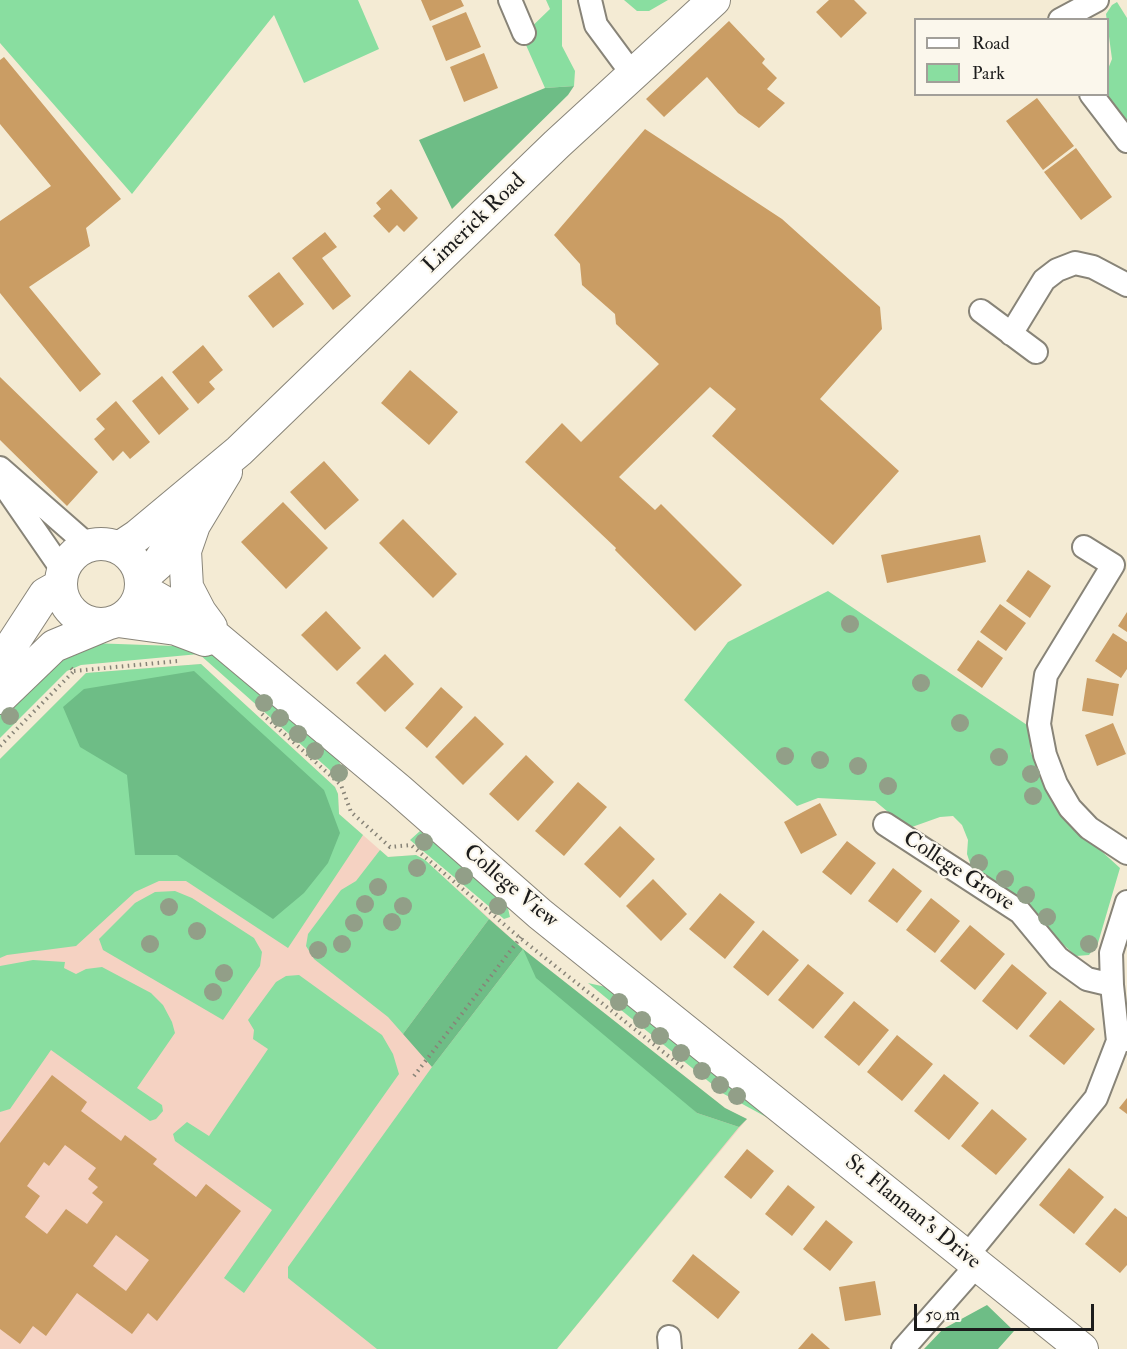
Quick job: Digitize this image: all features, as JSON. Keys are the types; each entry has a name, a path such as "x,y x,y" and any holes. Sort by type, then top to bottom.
{"street":[{"path":"510,0 524,33"},
{"path":"590,0 596,26 633,75"},
{"name":"Limerick Road","path":"104,547 137,536 239,451 557,144 714,0"},
{"path":"1065,18 1090,9"},
{"path":"1093,96 1127,141"},
{"path":"1011,334 1044,280 1057,270 1075,263 1094,267 1127,285"},
{"path":"981,311 1036,352"},
{"name":"Limerick Road","path":"141,584 158,566 191,510 239,451"},
{"name":"College View","path":"226,647 200,612 187,587 185,551 194,525 239,451"},
{"path":"0,468 104,547 133,559 141,584 136,604 113,622 54,646 0,698"},
{"path":"0,478 62,578 64,599 73,612 86,621 113,622"},
{"path":"0,663 45,594 62,578 73,555 104,547"},
{"path":"1084,547 1113,565 1046,675 1039,724 1045,755 1056,784 1070,807 1089,828 1127,853"},
{"name":"College View","path":"141,584 197,621 399,790 540,914 800,1120"},
{"name":"College View","path":"113,622 176,630 226,647"},
{"name":"College Grove","path":"885,824 1020,912 1058,958 1077,972 1087,979 1112,986"},
{"path":"903,1349 1096,1098 1123,1040 1112,986 1111,953 1127,902"},
{"name":"St. Flannan's Drive","path":"800,1120 971,1262 1082,1349"}],"path":[{"path":"74,671 188,660"},
{"path":"414,1076 540,914"}],"shaded area":[{"path":"201,664 335,787 338,794 339,814 388,857 416,855 425,860 523,949 725,1108 747,1119 557,1349 0,1349 0,759 86,673"}],"green space":[{"path":"0,0 358,0 379,49 304,83 274,15 132,194 0,43"},
{"path":"546,0 562,0 562,46 575,71 574,86 545,88 522,36 550,9"},
{"path":"624,0 668,0 649,11 637,11"},
{"path":"1117,2 1127,18 1127,125 1103,96 1109,96 1109,66 1112,59 1109,18 1107,18 1106,14"},
{"path":"574,86 568,95 452,209 419,140 545,88"},
{"path":"828,591 1030,727 1030,751 1052,799 1065,818 1120,868 1098,943 1089,955 1076,956 1021,901 971,866 967,854 968,840 962,825 953,816 940,817 912,827 900,822 875,801 818,798 797,806 684,700 728,642"},
{"path":"90,643 203,647 223,661 338,760 345,772 341,780 199,654 81,665 67,671 0,738 0,710 50,662"},
{"path":"201,664 335,787 338,794 339,814 363,835 288,948 186,881 159,881 135,892 76,946 7,955 0,958 0,759 86,673"},
{"path":"194,671 324,790 340,833 328,863 304,893 273,919 177,855 135,855 127,775 80,747 63,707 84,689"},
{"path":"420,831 428,834 507,904 510,917 504,919 410,840"},
{"path":"380,850 388,857 416,855 425,860 489,919 403,1034 388,1017 314,959 306,946 308,934 341,890 356,881"},
{"path":"175,891 192,898 254,938 262,952 260,966 223,1020 103,950 99,939 135,903 155,892"},
{"path":"489,919 523,949 432,1067 403,1034"},
{"path":"523,949 697,1113 739,1127 557,1349 377,1349 288,1278 288,1267 432,1067"},
{"path":"523,949 725,1108 747,1119 739,1127 697,1113 536,978"},
{"path":"33,960 65,962 64,968 76,974 86,969 102,967 151,993 163,1005 175,1033 137,1088 162,1105 163,1111 156,1119 150,1121 51,1050 10,1109 0,1112 0,966"},
{"path":"299,975 382,1035 393,1054 399,1074 244,1293 224,1278 272,1210 175,1141 173,1134 187,1122 209,1136 268,1049 253,1039 254,1030 248,1020 276,982 286,976"},
{"path":"588,983 615,989 768,1118 724,1094"},
{"path":"987,1305 1014,1331 998,1349 924,1349 943,1329"}],"building":[{"path":"421,0 461,0 464,6 430,21"},
{"path":"829,0 854,0 867,13 841,38 816,12"},
{"path":"466,12 481,47 446,61 432,26"},
{"path":"729,21 765,59 762,63 777,78 767,89 785,103 759,128 738,113 707,77 664,117 646,99"},
{"path":"484,53 498,88 464,102 450,67"},
{"path":"4,57 121,199 86,228 90,246 29,287 101,374 80,392 0,293 0,221 51,186 0,124 0,60"},
{"path":"1037,98 1074,146 1043,170 1006,121"},
{"path":"645,129 782,219 880,307 882,329 820,399 899,471 833,545 712,436 736,409 710,387 619,477 655,510 661,504 742,585 695,631 615,550 616,548 525,462 562,423 581,442 659,364 616,324 615,314 582,285 580,264 554,235"},
{"path":"1076,148 1112,197 1081,220 1044,172"},
{"path":"391,189 418,218 404,232 397,225 389,233 373,216 381,209 376,203"},
{"path":"325,232 337,247 322,258 351,296 333,310 292,258"},
{"path":"279,272 304,304 273,328 248,296"},
{"path":"203,345 223,370 209,382 215,389 198,404 172,372"},
{"path":"410,370 458,412 429,445 381,403"},
{"path":"162,376 189,409 159,435 132,401"},
{"path":"0,377 98,472 67,506 0,440"},
{"path":"116,401 150,442 130,459 123,451 113,461 94,439 105,429 96,419"},
{"path":"324,461 359,500 325,530 290,492"},
{"path":"283,502 328,548 286,589 241,542"},
{"path":"403,519 457,574 433,598 379,543"},
{"path":"980,535 986,562 887,583 881,555"},
{"path":"1028,570 1051,586 1030,618 1006,601"},
{"path":"1000,604 1026,623 1006,651 980,632"},
{"path":"326,611 361,648 337,671 301,635"},
{"path":"1127,612 1127,632 1118,626"},
{"path":"1113,633 1127,642 1127,669 1121,678 1095,661"},
{"path":"978,640 1003,658 982,688 957,670"},
{"path":"385,654 414,684 385,712 356,683"},
{"path":"1087,678 1119,684 1113,716 1082,711"},
{"path":"441,687 463,707 427,748 405,728"},
{"path":"475,716 504,744 463,785 435,757"},
{"path":"1113,723 1126,754 1097,766 1085,735"},
{"path":"526,755 554,782 518,821 489,794"},
{"path":"578,782 607,807 564,856 535,831"},
{"path":"820,803 837,835 801,854 784,822"},
{"path":"620,826 655,859 620,898 584,864"},
{"path":"847,841 876,863 851,895 822,872"},
{"path":"893,868 922,891 897,923 868,901"},
{"path":"653,879 687,914 661,941 626,906"},
{"path":"720,893 755,922 725,959 689,929"},
{"path":"931,898 960,921 935,953 906,930"},
{"path":"970,925 1005,954 975,990 940,961"},
{"path":"763,930 799,960 768,996 733,967"},
{"path":"808,964 844,993 813,1029 778,1000"},
{"path":"1012,964 1047,993 1017,1030 982,1001"},
{"path":"1060,1000 1095,1029 1064,1065 1029,1036"},
{"path":"854,1001 889,1030 859,1066 824,1037"},
{"path":"897,1035 933,1064 902,1101 867,1072"},
{"path":"944,1074 979,1103 949,1140 914,1111"},
{"path":"52,1075 87,1102 81,1111 121,1141 125,1135 157,1159 153,1164 196,1197 206,1184 241,1211 157,1321 148,1313 132,1334 77,1293 46,1336 33,1326 20,1344 0,1329 0,1143","holes":["65,1145 96,1168 88,1179 98,1187 92,1193 103,1202 87,1224 66,1209 47,1234 25,1217 40,1196 27,1186 44,1162 49,1166","116,1235 149,1260 126,1291 93,1266"]},
{"path":"1127,1098 1127,1114 1119,1108"},
{"path":"992,1109 1027,1139 996,1175 961,1146"},
{"path":"747,1149 774,1171 751,1199 724,1177"},
{"path":"1069,1168 1104,1197 1074,1234 1039,1205"},
{"path":"788,1185 815,1207 792,1236 765,1214"},
{"path":"1115,1208 1127,1217 1127,1265 1120,1273 1085,1244"},
{"path":"826,1220 853,1242 830,1271 803,1249"},
{"path":"693,1254 740,1292 718,1319 672,1281"},
{"path":"875,1281 881,1315 845,1321 839,1287"},
{"path":"812,1333 830,1349 798,1349"}]}
